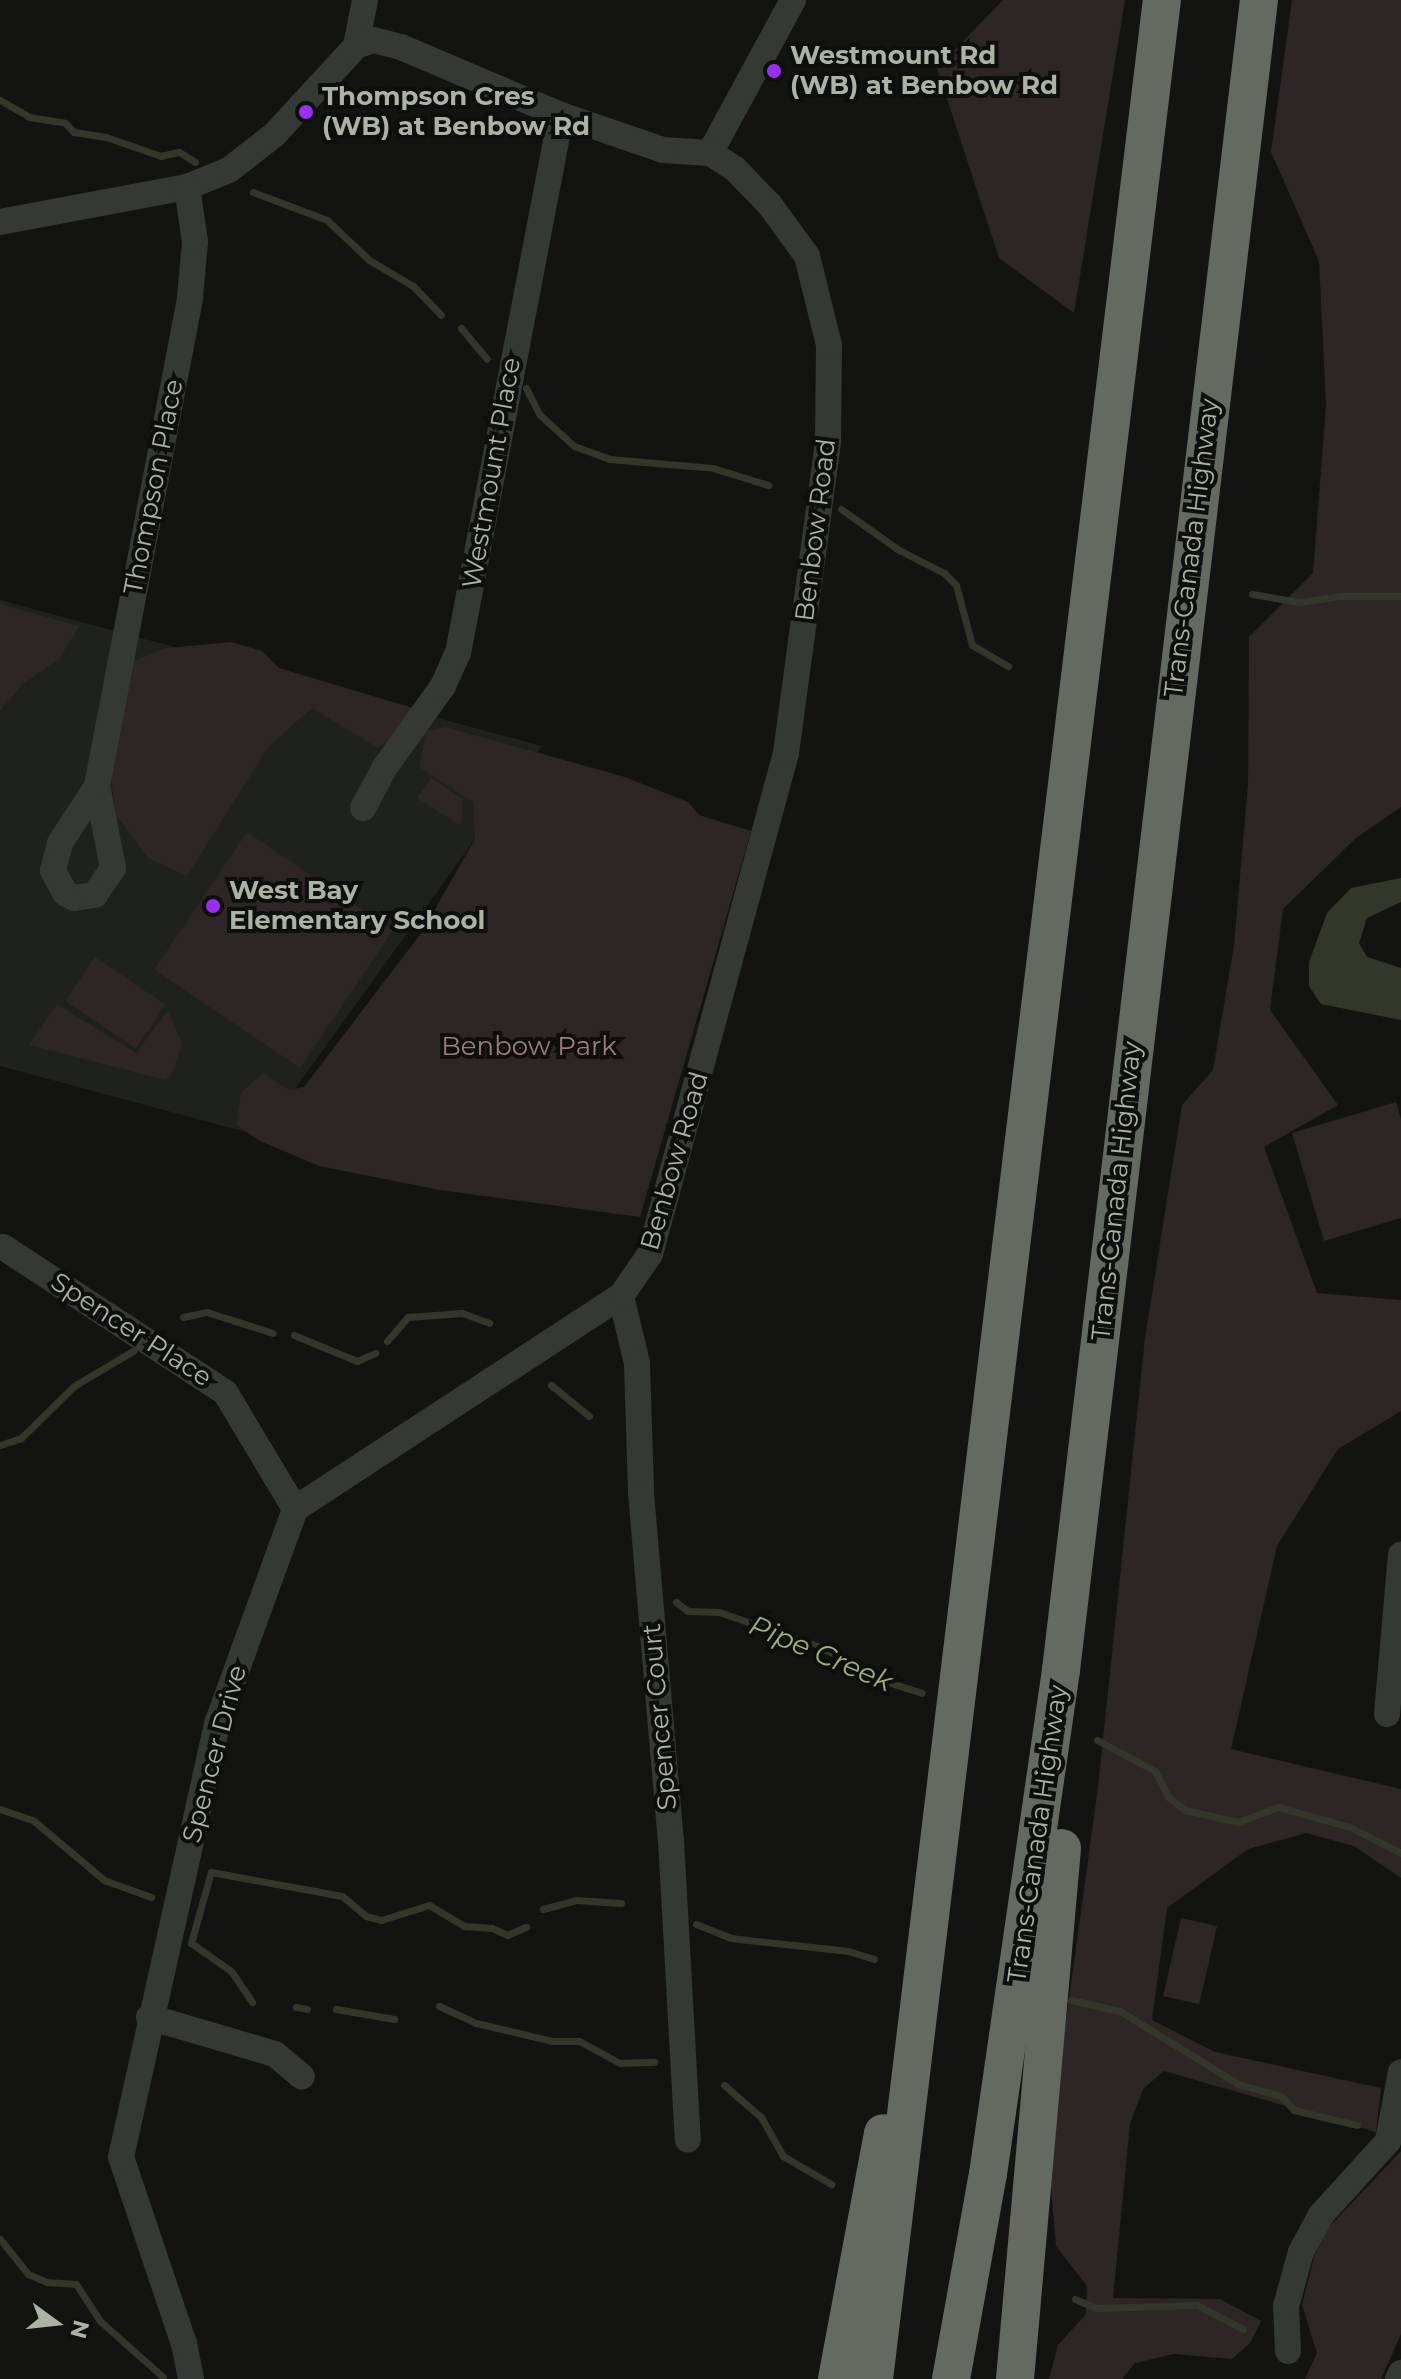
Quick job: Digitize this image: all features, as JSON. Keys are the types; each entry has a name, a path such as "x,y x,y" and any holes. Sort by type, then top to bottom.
{"highway":[{"path":"874,2379 941,1848 1162,0"},
{"name":"Trans-Canada Highway","path":"951,2379 1031,1890 1089,1446 1259,0"},
{"path":"1236,190 1278,0"},
{"path":"1015,2379 1069,1774 1089,1446"},
{"path":"837,2379 941,1848"}],"street":[{"path":"356,46 365,0"},
{"path":"0,222 187,187 251,156 356,46 373,40 401,47 561,115 672,153 710,153 793,0"},
{"name":"Westmount Place","path":"363,808 385,767 443,686 458,653 561,115"},
{"name":"Benbow Road","path":"621,1296 638,1276 654,1242 786,753 828,441 829,345 807,256 770,205 735,169 710,153"},
{"name":"Thompson Place","path":"97,786 190,297 195,242 187,187"},
{"name":"Spencer Place","path":"3,1247 225,1392 295,1509"},
{"path":"295,1509 621,1296"},
{"name":"Spencer Court","path":"621,1296 637,1363 641,1493 671,1840 688,2140"},
{"name":"Spencer Drive","path":"191,2379 184,2344 121,2157 149,2017 218,1721 295,1509"},
{"path":"1387,1714 1401,1555"},
{"path":"149,2017 275,2054 302,2077"},
{"path":"1288,2351 1286,2306 1301,2252 1321,2215 1382,2151 1394,2124 1401,2072"},
{"path":"1398,2379 1401,2373"}],"shaded area":[{"name":"West Bay Elementary School","path":"0,600 542,746 261,1136 0,1066"},
{"path":"1401,878 1401,902 1367,918 1359,943 1367,957 1401,968 1401,1020 1321,1004 1309,986 1309,962 1327,913 1351,888"}],"green space":[{"path":"1003,0 1125,0 1074,313 999,258 937,68"},
{"path":"1292,0 1401,0 1401,807 1356,838 1283,909 1270,1010 1338,1105 1264,1147 1317,1293 1401,1300 1401,1411 1338,1449 1277,1546 1231,1749 1401,1789 1401,1878 1354,1846 1306,1833 1248,1849 1167,1908 1152,2020 1215,2052 1381,2088 1376,2132 1164,2071 1143,2089 1130,2124 1113,2298 1220,2299 1261,2321 1250,2343 1232,2359 1174,2354 1135,2363 1122,2379 1049,2379 1058,2345 1086,2314 1087,2286 1056,2246 1048,2152 1098,1787 1145,1338 1182,1105 1213,1070 1234,945 1248,784 1249,637 1313,573 1326,405 1319,261 1271,152"},
{"path":"0,604 79,626 60,658 22,685 0,711"},
{"path":"231,642 262,651 279,668 413,708 405,730 378,748 312,708 269,746 187,876 148,858 115,814 111,775 131,662 167,648"},
{"name":"Benbow Park","path":"445,727 625,777 688,802 699,815 751,831 640,1217 440,1190 319,1166 260,1141 236,1125 241,1093 263,1073 289,1090 304,1087 422,932 475,839 473,802 419,767 426,731"},
{"path":"431,778 463,799 461,826 417,798"},
{"path":"247,832 393,930 300,1068 154,970"},
{"path":"95,957 165,1005 136,1048 65,1001"},
{"path":"57,1004 136,1053 168,1010 182,1043 173,1071 166,1080 29,1045"},
{"path":"1396,1102 1401,1119 1401,1218 1324,1241 1292,1133"},
{"path":"1181,1918 1217,1926 1199,2004 1163,1996"},
{"path":"1401,2151 1401,2334 1381,2379 1305,2379 1317,2353 1302,2305 1314,2257 1328,2228"}],"waterway":[{"path":"0,100 29,117 65,123 74,132 106,137 161,156 179,152 195,162"},
{"path":"253,192 327,220 369,260 413,286 441,315"},
{"path":"461,328 487,359"},
{"path":"526,388 540,415 574,446 609,459 713,468 768,485"},
{"path":"841,509 899,550 944,573 956,585 972,645 1008,666"},
{"path":"1252,594 1300,602 1340,596 1401,596"},
{"name":"Pipe Creek","path":"183,1317 207,1312 273,1333"},
{"name":"Pipe Creek","path":"387,1341 408,1317 462,1313 489,1323"},
{"name":"Pipe Creek","path":"294,1335 357,1361 375,1353"},
{"name":"Pipe Creek","path":"0,1445 21,1438 74,1386 133,1351"},
{"name":"Pipe Creek","path":"551,1385 589,1416"},
{"name":"Pipe Creek","path":"676,1602 688,1611 719,1612 817,1646 839,1656 853,1671 922,1693"},
{"name":"Pipe Creek","path":"1097,1740 1155,1771 1168,1797 1185,1810 1238,1822 1278,1807 1350,1827 1401,1853"},
{"name":"Pipe Creek","path":"0,1809 34,1821 104,1880 151,1897"},
{"path":"252,2002 231,1971 191,1943 211,1872 342,1896 366,1916 381,1920 429,1905 464,1926 492,1928 507,1935 526,1927"},
{"path":"543,1909 576,1900 621,1903"},
{"path":"696,1924 730,1938 848,1951 874,1959"},
{"path":"1071,2000 1120,2011 1238,2084 1281,2096 1294,2110 1357,2125"},
{"name":"Pipe Creek","path":"439,2006 476,2023 552,2041 579,2041 620,2063 654,2062"},
{"name":"Pipe Creek","path":"296,2007 307,2009"},
{"name":"Pipe Creek","path":"336,2009 394,2019"},
{"name":"Pipe Creek","path":"724,2085 761,2117 783,2156 831,2184"},
{"name":"Pipe Creek","path":"0,2239 28,2274 47,2282 76,2284 100,2321 163,2377"},
{"name":"Pipe Creek","path":"1075,2299 1096,2308 1197,2305 1243,2329"}],"place":[{"name":"Westmount Rd (WB) at Benbow Rd","path":"774,71"},
{"name":"Thompson Cres (WB) at Benbow Rd","path":"306,112"},
{"name":"West Bay Elementary School","path":"213,906"}]}
